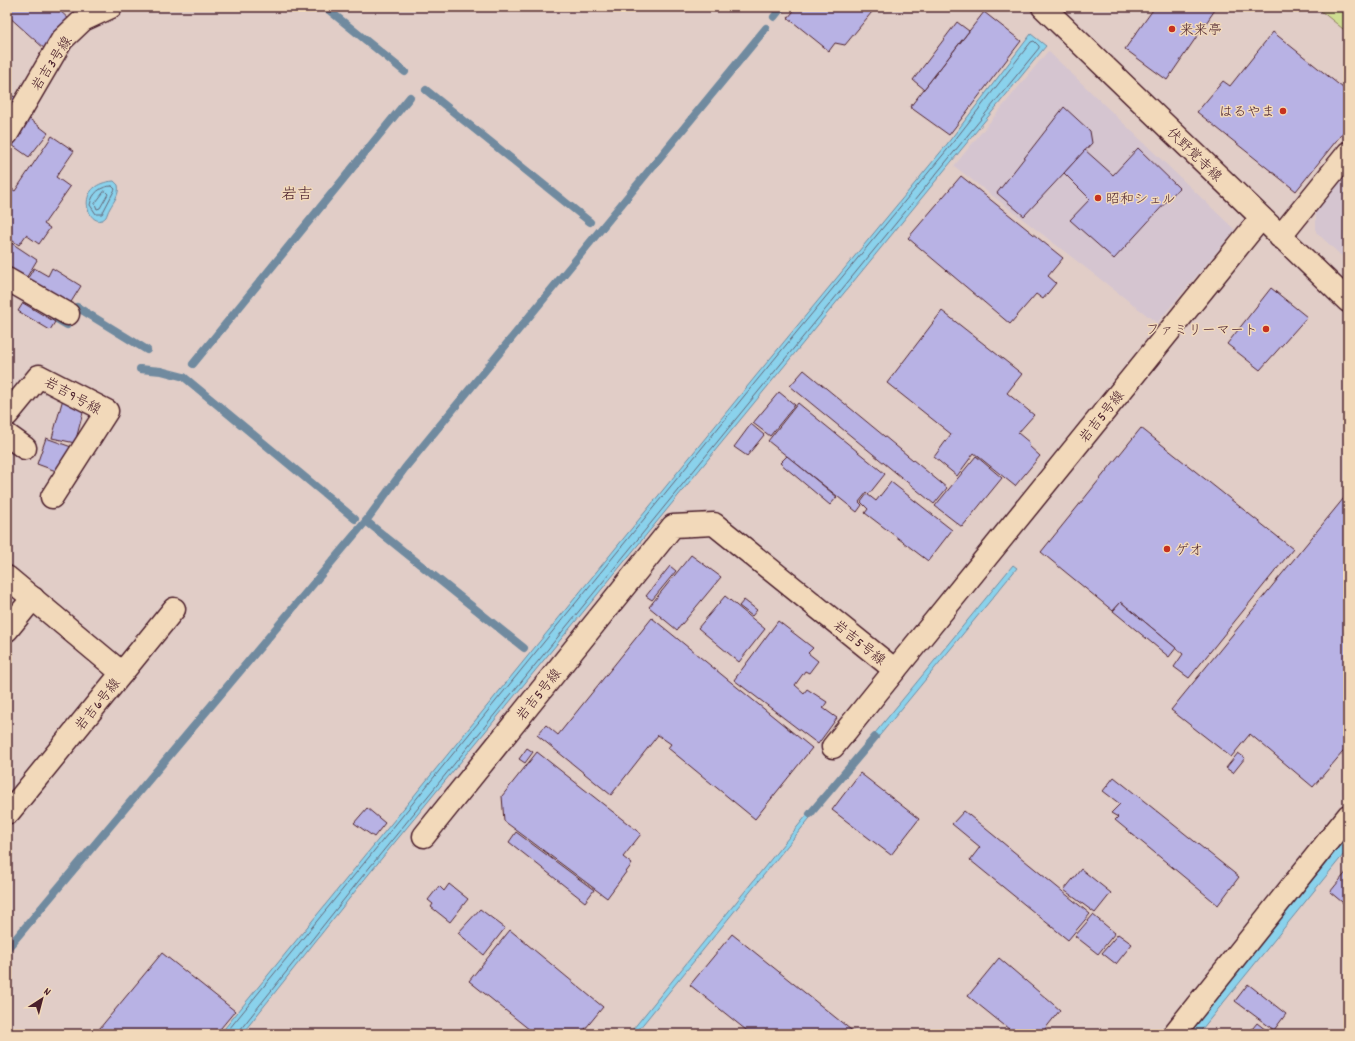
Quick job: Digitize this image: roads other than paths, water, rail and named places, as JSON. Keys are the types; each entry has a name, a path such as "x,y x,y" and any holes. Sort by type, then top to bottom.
{"street":[{"name":"岩吉3号線","path":"7,134 62,40 83,20 111,7"},
{"name":"伏野覚寺線","path":"1043,7 1348,301"},
{"path":"1280,237 1348,153"},
{"name":"岩吉5号線","path":"424,836 673,526 714,524 895,670 1261,218"},
{"path":"7,278 68,314"},
{"name":"岩吉9号線","path":"7,415 39,376 106,411 52,497"},
{"path":"7,435 25,448"},
{"name":"岩吉6号線","path":"7,577 122,673 9,812 7,810"},
{"path":"7,630 33,598"},
{"path":"122,673 174,610"},
{"path":"833,747 895,670"},
{"path":"1174,1034 1348,816"}],"water":[{"path":"1031,34 1046,46 364,880 242,1034 220,1034 755,377 944,148"},
{"path":"114,181 118,185 118,191 106,217 100,220 95,219 90,214 88,206 88,198 92,190 100,184"},
{"path":"1013,565 1017,568 871,746 866,744"},
{"path":"815,805 818,808 635,1034 629,1034"},
{"path":"1348,836 1348,849 1198,1034 1187,1034"}],"waterway":[{"path":"325,7 405,72"},
{"path":"774,17 782,7"},
{"path":"7,949 366,521 405,468 766,28"},
{"path":"426,90 590,222"},
{"path":"193,364 410,97"},
{"path":"77,307 147,350"},
{"path":"55,318 67,325"},
{"path":"140,369 161,371 184,377 355,519"},
{"path":"366,521 524,648"},
{"path":"810,814 875,737"}],"place":[{"name":"来来亭","path":"1172,29"},
{"name":"はるやま","path":"1283,111"},
{"name":"昭和シェル","path":"1098,198"},
{"name":"ファミリーマート","path":"1266,329"},
{"name":"ゲオ","path":"1167,549"}],"district":[{"name":"岩吉","path":"297,193"}]}
